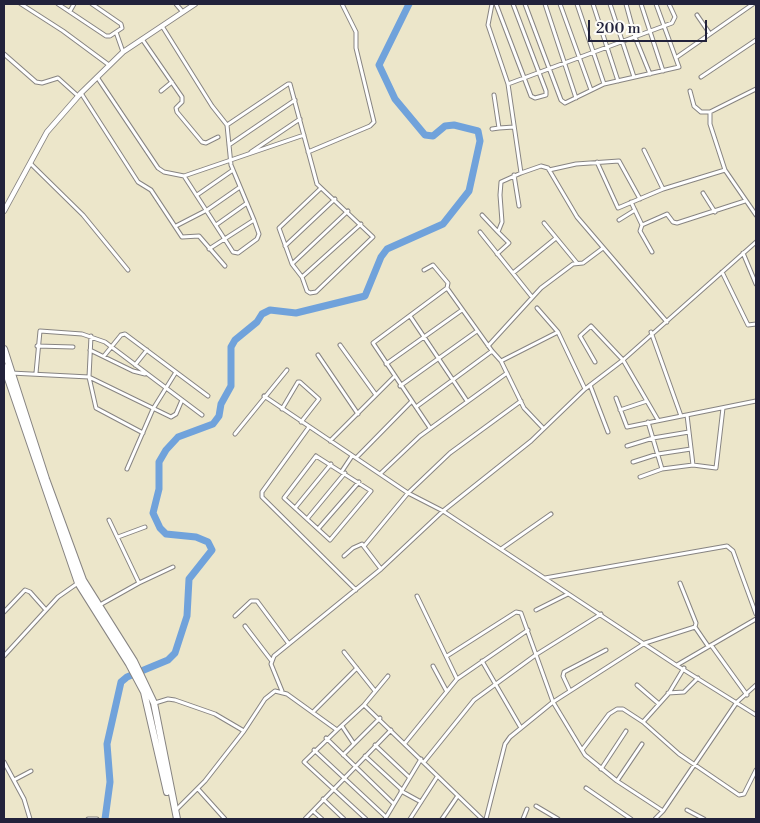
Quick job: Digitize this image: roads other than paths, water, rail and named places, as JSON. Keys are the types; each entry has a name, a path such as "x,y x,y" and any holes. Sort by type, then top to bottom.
{"highway":[{"path":"4,348 7,369 30,439 81,582 132,662 151,704 177,819"},
{"path":"151,704 173,819"}],"street":[{"path":"21,4 63,31 109,65"},
{"path":"70,11 74,4"},
{"path":"61,5 106,36 110,36 122,28 122,25 92,4"},
{"path":"176,4 182,11"},
{"path":"4,211 30,162 54,123 80,94 124,52 142,38 195,4"},
{"path":"308,152 370,126 374,122 356,48 356,32 342,4"},
{"path":"494,4 531,97 546,95 513,4"},
{"path":"494,4 489,28 508,84 521,173"},
{"path":"525,4 561,101 568,102 604,84 680,67 656,4"},
{"path":"545,4 576,98"},
{"path":"560,4 591,90"},
{"path":"577,4 604,84"},
{"path":"593,4 618,81"},
{"path":"610,4 634,77"},
{"path":"626,4 635,37 650,74"},
{"path":"641,4 663,71"},
{"path":"508,84 672,23 675,20 669,4"},
{"path":"740,4 746,8"},
{"path":"677,57 753,4"},
{"path":"697,15 710,34"},
{"path":"162,25 212,106 227,126 230,160 259,237 240,252 233,252 184,176"},
{"path":"116,32 124,52"},
{"path":"142,38 183,98 176,108 177,112 202,142 206,143 218,137"},
{"path":"701,77 756,40"},
{"path":"4,54 36,82 42,83 58,78 80,94 138,182 152,190 183,238 197,235 225,266"},
{"path":"97,76 158,168 164,172 184,176 246,156 304,134"},
{"path":"161,91 172,82"},
{"path":"227,126 288,84 291,86 315,180 321,188 348,211 373,237 316,292 310,294 306,291 302,277 292,264 279,230 280,226 321,188"},
{"path":"690,91 694,106 703,113 710,112 756,89"},
{"path":"494,95 499,128"},
{"path":"229,145 295,100"},
{"path":"710,112 712,136 724,170 756,215"},
{"path":"246,156 300,119"},
{"path":"492,129 514,127"},
{"path":"644,150 663,189"},
{"path":"549,170 614,160 621,162 640,199"},
{"path":"30,162 83,215 128,270"},
{"path":"597,162 616,207 620,208 663,189 724,170"},
{"path":"498,232 502,222 501,184 504,179 541,166 549,170 577,217 666,322"},
{"path":"197,195 233,170"},
{"path":"514,175 519,206"},
{"path":"176,226 207,210 240,187"},
{"path":"703,193 715,212"},
{"path":"285,246 335,199"},
{"path":"642,225 667,214 675,223 745,201"},
{"path":"631,202 642,225 640,231 652,252"},
{"path":"216,225 247,203"},
{"path":"619,220 635,210"},
{"path":"292,264 348,211"},
{"path":"482,215 509,243 497,254"},
{"path":"209,249 254,220"},
{"path":"544,223 577,264"},
{"path":"302,277 361,224"},
{"path":"480,232 532,297"},
{"path":"512,273 556,238"},
{"path":"271,660 381,569 443,511 531,441 585,389 623,360 651,332 666,322 756,242"},
{"path":"488,346 532,297 548,283 573,264 583,263 603,248"},
{"path":"743,253 756,284"},
{"path":"424,270 432,265 448,283 447,288 492,352 501,361 530,416 543,428"},
{"path":"722,272 748,325 756,324"},
{"path":"430,428 394,377 374,346 374,342 447,288"},
{"path":"537,308 558,332 585,389"},
{"path":"386,364 462,310"},
{"path":"410,316 467,401"},
{"path":"595,362 580,336 592,326 623,360 658,420"},
{"path":"36,373 38,333 41,331 73,332 91,336 111,347 202,416"},
{"path":"400,386 477,331"},
{"path":"501,361 558,332"},
{"path":"651,332 681,416"},
{"path":"104,356 124,334 208,396"},
{"path":"91,336 89,377 97,410 143,433"},
{"path":"340,345 376,395"},
{"path":"37,346 73,347"},
{"path":"90,350 133,371 146,374"},
{"path":"135,365 147,350"},
{"path":"416,407 492,352"},
{"path":"318,355 358,414"},
{"path":"7,369 89,377 173,417 182,400"},
{"path":"235,434 286,370"},
{"path":"127,469 153,408 164,387 176,372"},
{"path":"380,474 430,428 507,373"},
{"path":"330,442 394,377"},
{"path":"282,409 298,382 300,382 318,399 301,422"},
{"path":"590,385 608,432"},
{"path":"264,396 408,493 443,511 645,643 676,666 684,668 738,702 756,716"},
{"path":"616,398 627,428 648,422 756,401"},
{"path":"365,545 408,493 455,449 521,401"},
{"path":"620,410 647,401"},
{"path":"307,519 354,457 411,402"},
{"path":"640,477 662,470 693,465 716,467 723,408"},
{"path":"687,415 693,465"},
{"path":"648,422 662,470"},
{"path":"309,427 262,492 262,497 356,590"},
{"path":"627,446 653,438 689,432"},
{"path":"634,462 658,454 691,449"},
{"path":"320,456 344,472 370,489 370,493 332,538 328,539 294,508 284,496 314,457 320,456"},
{"path":"294,508 331,464"},
{"path":"318,530 359,482"},
{"path":"501,549 551,514"},
{"path":"109,520 139,583"},
{"path":"118,537 145,527"},
{"path":"344,556 360,544 365,545"},
{"path":"365,545 381,569"},
{"path":"545,578 727,546 733,551 756,614"},
{"path":"97,607 139,583 173,567"},
{"path":"4,656 61,594 81,582"},
{"path":"680,583 696,623 695,627 747,695"},
{"path":"4,612 25,590 30,592 46,610"},
{"path":"536,610 568,593"},
{"path":"417,596 448,656 457,679"},
{"path":"235,616 251,601 257,601 289,644"},
{"path":"448,656 516,612 522,614 554,702 582,750 601,769 663,811"},
{"path":"314,750 386,818 409,776 468,704 537,654 600,614"},
{"path":"676,666 756,619"},
{"path":"245,626 271,660 282,691"},
{"path":"364,705 380,718 478,818 484,819 506,744 521,728 570,691 645,643 695,627"},
{"path":"405,744 446,690 457,679 528,630"},
{"path":"570,691 563,676 564,672 606,650"},
{"path":"344,652 375,691"},
{"path":"482,661 521,728"},
{"path":"432,666 446,690"},
{"path":"313,712 357,668"},
{"path":"642,722 668,694 684,668"},
{"path":"366,819 304,762 326,738 364,705 388,676"},
{"path":"668,694 684,692 698,678"},
{"path":"637,685 659,704"},
{"path":"657,819 738,702 756,685"},
{"path":"176,811 198,789 244,731 269,694 275,691 282,691 337,730"},
{"path":"151,704 173,699 215,714 244,731"},
{"path":"582,750 615,710 625,710 642,722 672,749 741,796 756,770"},
{"path":"343,755 380,718"},
{"path":"342,726 354,744"},
{"path":"305,819 391,730"},
{"path":"601,769 626,731"},
{"path":"326,738 394,804"},
{"path":"617,781 642,744"},
{"path":"376,745 409,776"},
{"path":"365,756 401,791 421,802"},
{"path":"4,762 24,799 30,819"},
{"path":"14,780 31,771"},
{"path":"410,819 437,777"},
{"path":"586,788 632,819"},
{"path":"198,789 225,819"},
{"path":"442,819 457,796"},
{"path":"323,800 344,819"},
{"path":"536,806 558,819"},
{"path":"523,819 527,809"},
{"path":"687,810 704,819"},
{"path":"313,811 322,819"},
{"path":"88,819 97,819"}],"waterway":[{"path":"105,819 110,782 107,744 121,682 127,677 168,660 175,653 187,616 189,579 212,550 208,542 196,537 166,534 160,528 153,513 159,489 159,462 166,450 178,437 213,424 219,416 221,404 231,386 231,347 235,340 257,322 262,314 270,310 296,313 365,296 381,257 387,249 443,224 469,191 480,141 478,131 454,125 445,126 433,136 425,135 395,99 379,65 409,4"}]}
